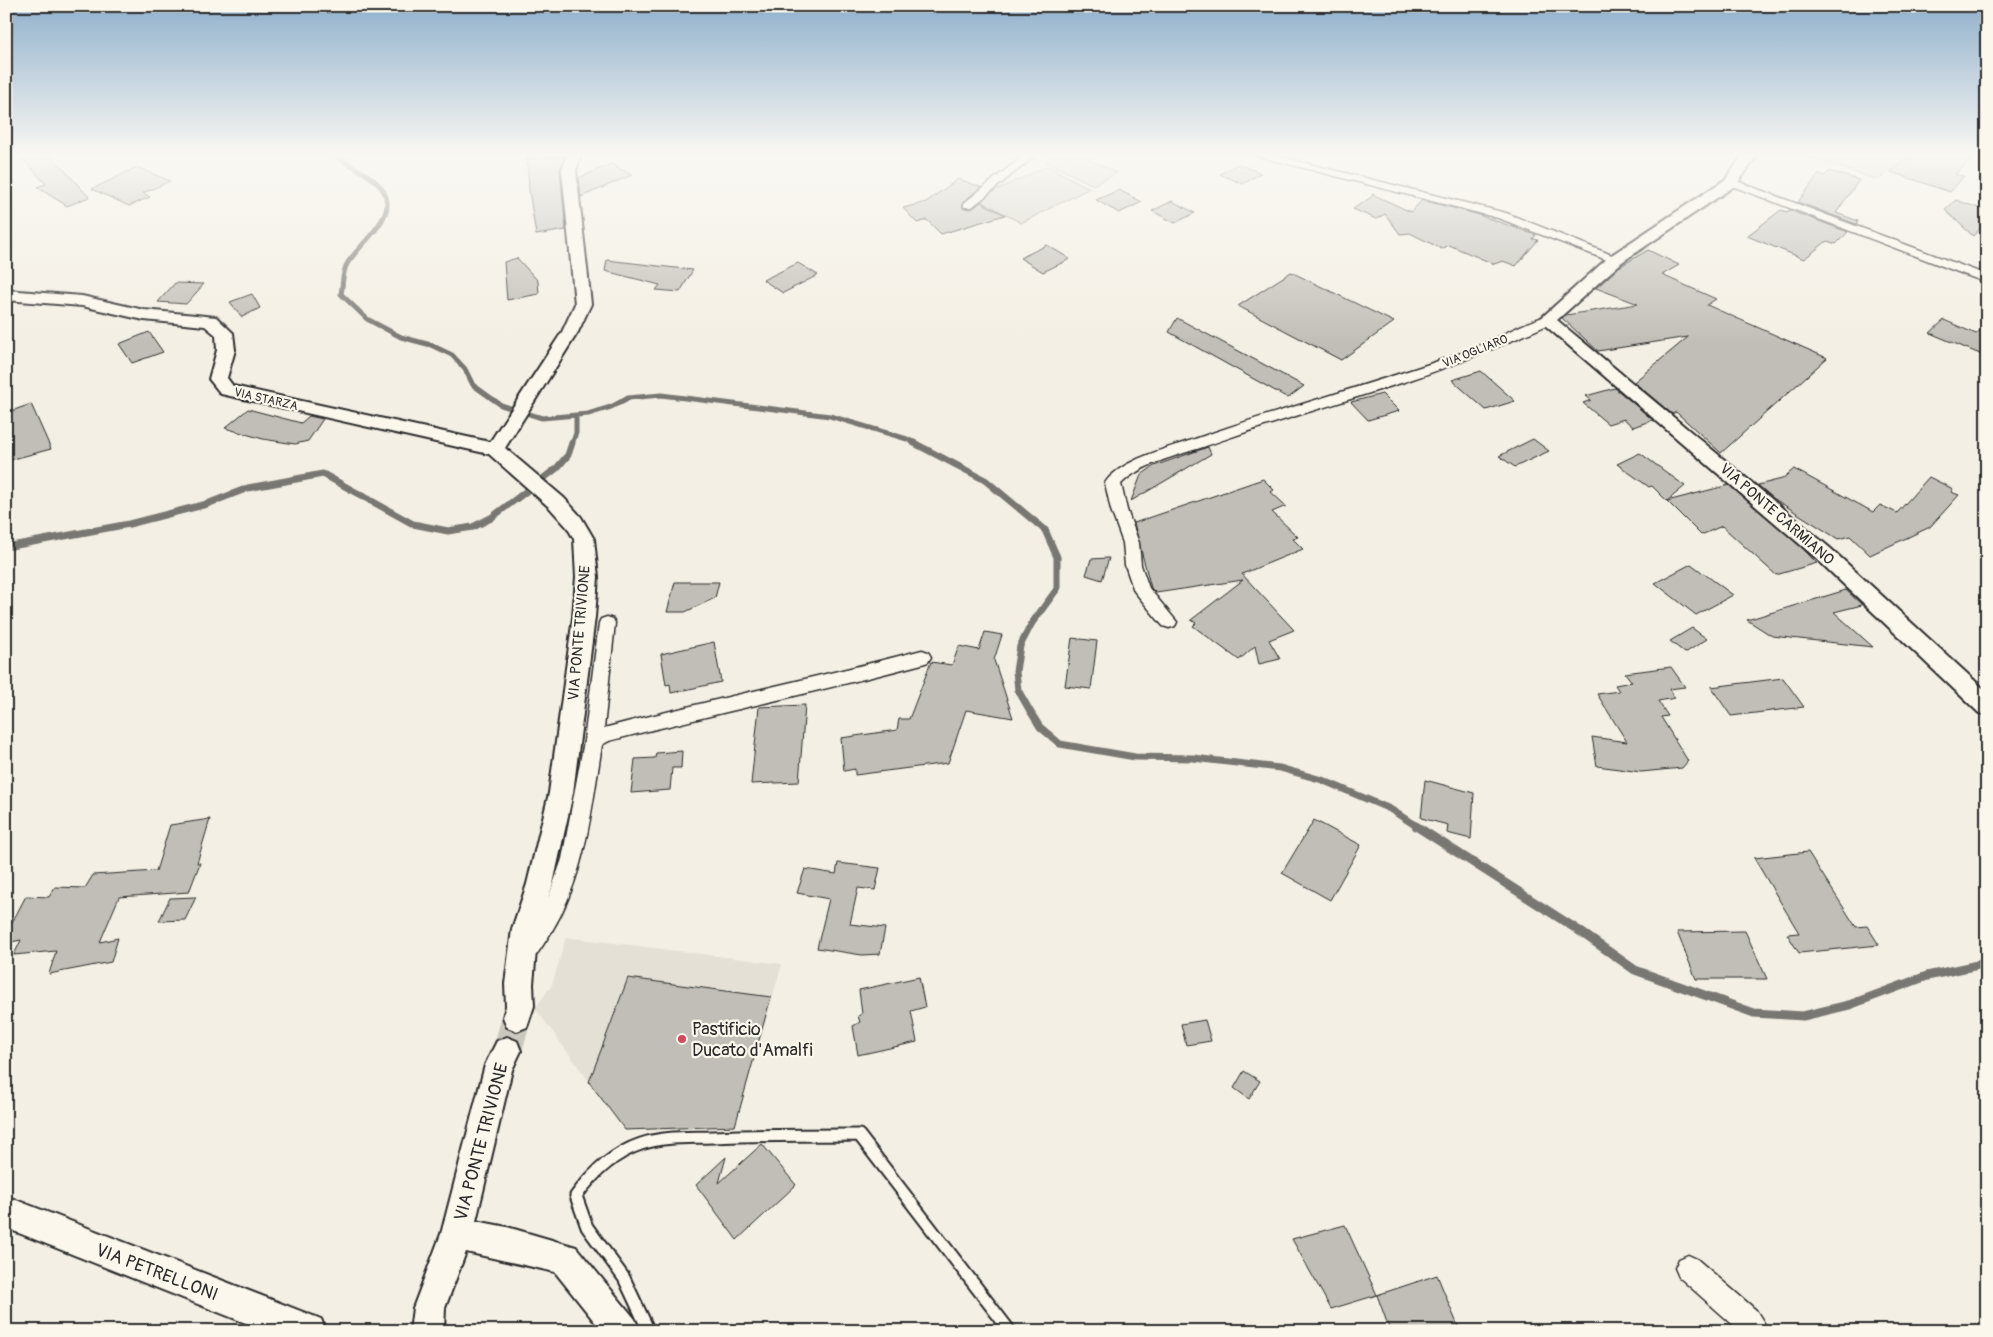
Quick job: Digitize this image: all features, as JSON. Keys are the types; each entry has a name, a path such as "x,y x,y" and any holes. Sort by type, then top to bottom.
{"street":[{"path":"495,449 570,332 583,304 574,218"},
{"path":"1511,218 1616,259"},
{"name":"VIA OGLIARO","path":"1169,622 1142,591 1133,565 1131,543 1119,510 1114,483 1122,474 1155,458 1280,414 1399,379 1553,326 1616,259 1677,218"},
{"path":"1828,218 1987,278"},
{"name":"VIA STARZA","path":"6,295 82,301 144,315 210,321 224,332 226,350 218,379 226,390 495,449"},
{"name":"VIA PONTE CARMIANO","path":"1553,326 1823,553 1987,706"},
{"name":"VIA PONTE TRIVIONE","path":"495,449 557,503 574,522 584,539 587,576 561,793 540,884 525,929 519,984 520,1006 517,1017"},
{"path":"521,959 545,924 561,894 578,832 607,623"},
{"path":"592,741 604,735 726,703 824,683 922,657"},
{"name":"VIA PONTE TRIVIONE","path":"427,1331 429,1308 457,1234 499,1065 507,1051"},
{"name":"VIA PETRELLONI","path":"6,1212 309,1331"},
{"path":"457,1234 507,1243 565,1258 623,1331"},
{"path":"1688,1268 1746,1319 1756,1331"}],"lane":[{"path":"644,1331 646,1325 624,1278 588,1227 576,1196 587,1180 625,1151 642,1144 682,1138 729,1136 859,1135 1010,1331"}],"shaded area":[{"path":"1013,218 1030,218 1021,223"},
{"name":"Pastificio Ducato d'Amalfi","path":"566,937 782,964 735,1126 625,1130 535,1008 552,985"}],"building":[{"path":"533,218 565,218 566,230 536,235"},
{"path":"913,218 994,218 941,234 927,220 917,223"},
{"path":"1166,218 1184,218 1175,223"},
{"path":"1388,218 1489,218 1536,235 1533,239 1538,240 1516,266 1503,261 1494,264 1449,245 1442,249 1410,233 1400,234"},
{"path":"1770,218 1812,218 1848,232 1836,244 1827,241 1804,259 1747,236"},
{"path":"1841,218 1858,221 1856,224"},
{"path":"1954,218 1987,218 1987,221 1973,236"},
{"path":"1047,245 1070,259 1043,272 1020,258"},
{"path":"1648,250 1679,265 1662,275 1716,299 1707,305 1827,358 1721,453 1676,412 1672,414 1634,382 1688,337 1598,351 1562,318 1566,315 1638,304 1596,288 1619,267"},
{"path":"517,258 538,281 539,294 507,300 504,262"},
{"path":"607,260 693,270 680,292 656,290 660,285 605,271"},
{"path":"798,263 818,275 783,293 763,280"},
{"path":"1291,272 1394,322 1341,360 1238,306"},
{"path":"175,283 204,284 186,304 158,302"},
{"path":"252,294 260,308 242,317 230,302"},
{"path":"1177,318 1304,386 1288,398 1169,332"},
{"path":"1944,320 1976,334 1987,324 1987,357 1930,333"},
{"path":"149,332 163,352 132,363 119,344"},
{"path":"1481,371 1515,401 1486,410 1452,380"},
{"path":"1615,388 1653,420 1633,427 1624,419 1608,424 1583,403 1591,400 1586,396"},
{"path":"1382,394 1399,411 1368,420 1351,402"},
{"path":"31,404 51,449 6,461 6,413"},
{"path":"248,409 301,423 309,416 323,419 308,441 295,444 263,439 225,428"},
{"path":"1533,439 1549,451 1515,467 1499,456"},
{"path":"1208,447 1211,454 1131,501 1141,475 1154,466"},
{"path":"1640,453 1685,486 1667,501 1652,486 1649,487 1617,464"},
{"path":"1794,469 1873,512 1880,505 1897,513 1929,477 1953,489 1951,492 1959,495 1930,527 1870,555 1850,536 1838,539 1773,498 1758,485 1782,479"},
{"path":"1263,479 1274,490 1271,492 1286,506 1272,512 1298,537 1293,539 1303,549 1242,574 1294,630 1269,640 1280,659 1259,664 1255,646 1239,660 1193,626 1196,623 1191,620 1243,580 1156,593 1151,588 1134,523"},
{"path":"1729,485 1817,563 1776,575 1722,526 1701,535 1667,501"},
{"path":"1109,558 1102,580 1086,575 1091,559"},
{"path":"1691,564 1733,595 1696,615 1655,583"},
{"path":"675,582 719,582 715,598 685,612 667,612"},
{"path":"1846,590 1862,605 1834,612 1873,647 1772,636 1747,620"},
{"path":"1692,628 1707,639 1685,653 1670,641"},
{"path":"985,632 1002,635 994,660 1013,718 966,710 948,763 855,775 855,769 844,771 841,738 897,730 899,719 909,719 931,662 952,665 959,646 979,650"},
{"path":"1072,638 1097,641 1091,689 1065,686"},
{"path":"714,642 721,682 671,693 670,684 666,685 661,654"},
{"path":"1671,667 1685,687 1669,689 1675,698 1658,701 1668,716 1661,717 1688,761 1682,768 1641,772 1597,766 1592,737 1627,742 1597,694 1619,691 1615,685 1632,682 1625,673"},
{"path":"1783,678 1804,707 1731,716 1711,687"},
{"path":"805,705 799,782 751,784 759,707"},
{"path":"682,751 681,768 672,768 670,790 631,793 635,759 655,758 656,753"},
{"path":"1425,780 1474,793 1471,839 1447,833 1448,825 1421,818"},
{"path":"210,819 197,863 200,863 189,892 119,897 100,942 118,938 111,962 49,974 56,951 14,955 21,940 6,943 6,934 26,896 49,897 55,887 85,888 93,875 156,871 170,825"},
{"path":"1314,820 1361,845 1330,900 1282,873"},
{"path":"1808,852 1856,927 1867,926 1879,945 1799,953 1787,934 1799,933 1754,858"},
{"path":"838,863 880,868 875,890 858,888 850,924 885,928 880,954 862,955 817,948 829,899 797,893 805,869 836,874"},
{"path":"196,897 185,920 159,921 170,898"},
{"path":"1745,931 1767,979 1696,979 1677,932"},
{"path":"919,977 925,1007 911,1011 917,1042 858,1055 853,1026 860,1022 858,1016 862,1014 859,990"},
{"name":"Pastificio Ducato d'Amalfi","path":"628,978 771,997 735,1126 625,1130 589,1082"},
{"path":"1205,1020 1211,1041 1186,1045 1181,1024"},
{"path":"1244,1071 1260,1081 1249,1099 1234,1088"},
{"path":"762,1144 796,1185 737,1240 696,1185 726,1157 719,1183"},
{"path":"1345,1225 1377,1295 1331,1309 1292,1239"},
{"path":"1437,1275 1460,1331 1390,1331 1377,1295"}],"waterway":[{"path":"382,218 345,267 341,294 367,319 401,337 431,345 452,355 465,369 473,385 501,405 542,418 588,414 611,407 628,398 661,395 830,416 907,439 917,444"},
{"path":"572,444 576,433 576,416"},
{"path":"6,547 129,524 207,504 248,488 323,474 413,524 448,531 473,527 491,518 557,468 568,455 572,443"},
{"path":"914,443 985,480 1045,530 1057,557 1057,589 1032,623 1020,646 1016,671 1018,690 1030,711 1040,727 1060,744 1135,757 1193,758 1280,768 1322,780 1390,809 1418,827"},
{"path":"1416,826 1578,930 1635,970 1754,1013 1803,1016 1849,1005 1927,976 1987,963"}],"tunnel":[{"path":"507,1051 517,1017"}],"place":[{"name":"Pastificio Ducato d'Amalfi","path":"682,1039"}]}
